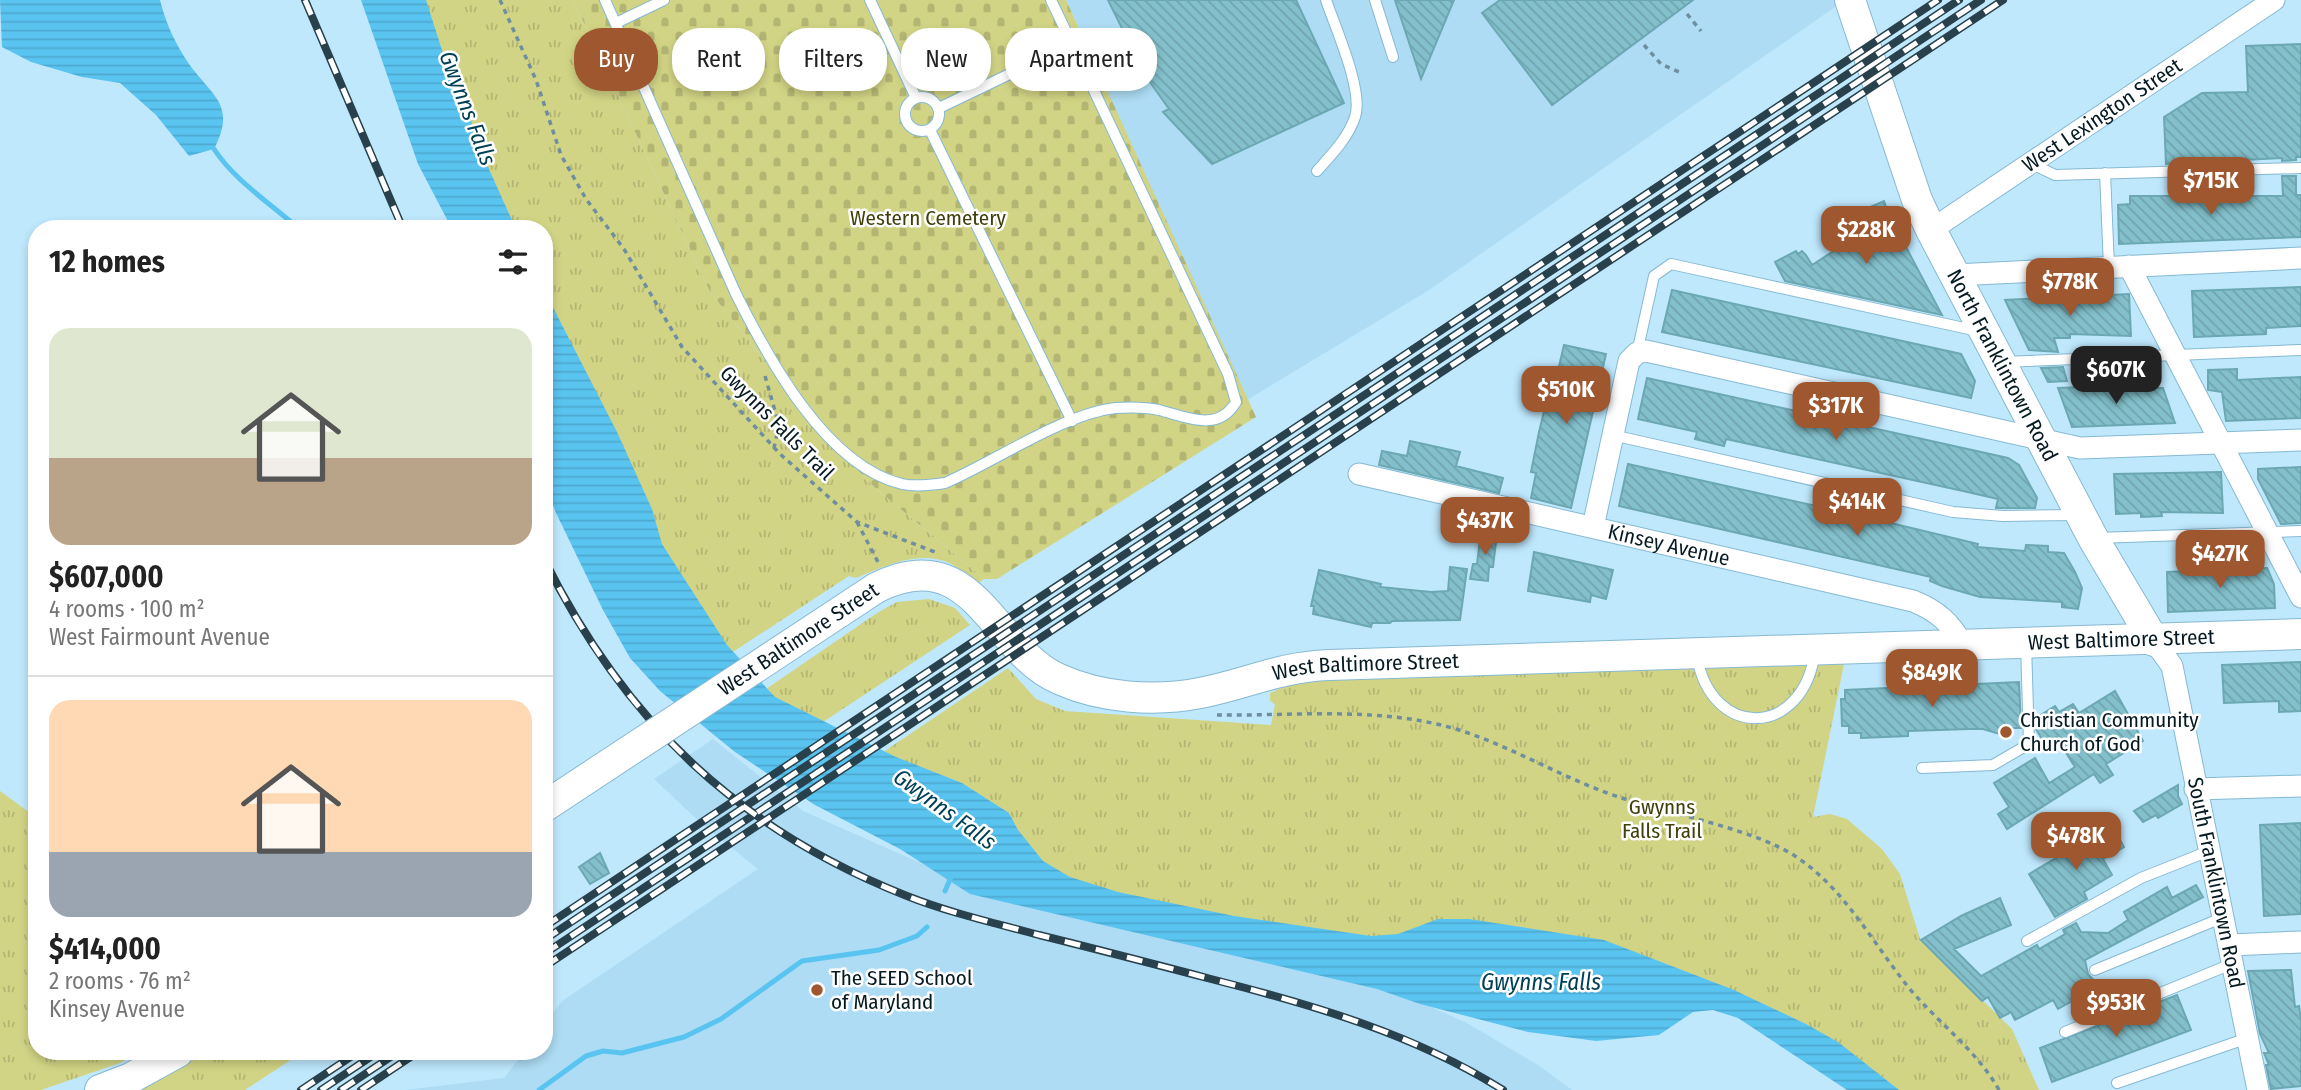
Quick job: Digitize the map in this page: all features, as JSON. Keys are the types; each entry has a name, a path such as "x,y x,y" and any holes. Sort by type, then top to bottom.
{"main road":[{"name":"North Franklintown Road","path":"1850,0 1917,200 1931,230 2087,526 2154,640"},
{"name":"West Baltimore Street","path":"553,801 883,584 911,576 952,583 972,595 1030,658 1055,677 1079,687 1125,695 1200,693 1295,666 2026,645 2301,634"},
{"path":"100,1090 131,1078 164,1060"}],"street":[{"name":"West Lexington Street","path":"1931,230 2274,0"},
{"path":"1955,275 2301,258"},
{"path":"2119,267 2175,355 2301,597"},
{"path":"1592,527 1629,361 1637,353 1646,351 2080,448 2301,440"},
{"name":"Kinsey Avenue","path":"1359,474 1913,601 1942,616 1953,627 1964,646"},
{"name":"South Franklintown Road","path":"2154,640 2172,666 2258,1090"},
{"path":"2195,789 2301,786"},
{"path":"2232,954 2301,942"}],"lane":[{"path":"605,0 736,293 773,362 827,434 855,460 902,484 923,486 945,483 1072,421 1111,409 1134,407 1208,421 1230,412 1236,402 1228,374 1094,91"},
{"path":"616,23 664,0"},
{"path":"870,0 916,98"},
{"path":"1051,0 1064,28"},
{"path":"1318,171 1347,136 1357,114 1357,95 1326,0"},
{"path":"1375,0 1392,58"},
{"path":"939,108 1005,76"},
{"path":"916,98 933,101 939,108 937,125 930,130 921,132 906,122 908,104 916,98"},
{"path":"930,130 1072,421"},
{"path":"2030,163 2055,174 2301,168"},
{"path":"2105,173 2119,267"},
{"path":"1637,353 1654,276 1671,264 1985,332"},
{"path":"2001,362 2301,350"},
{"path":"1612,435 1953,512 2087,526 2301,531"},
{"path":"1922,768 1993,765 2029,744 2026,645"},
{"path":"1697,654 1701,680 1712,696 1728,711 1748,717 1775,716 1794,705 1812,676 1815,651"},
{"path":"2027,941 2141,878 2209,851"},
{"path":"2095,970 2224,917"},
{"path":"2065,1032 2232,954"},
{"path":"2117,1083 2248,1038"}],"path":[{"name":"Gwynns Falls Trail","path":"500,0 536,80 561,155 586,199 624,249 682,347 775,448 857,522 938,554"},
{"path":"1687,14 1702,31"},
{"path":"1644,45 1661,64 1679,72"},
{"path":"773,362 764,369 779,425 775,448"},
{"path":"857,522 883,584"},
{"path":"1204,715 1351,715 1429,723 1459,730 1611,794 1772,844 1815,870 1881,947 1902,980 1970,1052 1999,1090"}],"shaded area":[{"path":"1066,0 1845,0 1429,290 1247,400 1107,91 1157,91 1157,28 1079,28"},
{"path":"713,739 803,811 959,880 1391,989 1467,1023 1538,1065 1572,1090 406,1090 504,1078 518,1060 553,1060 553,1013 562,1001 758,869 702,824 654,779"}],"green space":[{"path":"384,0 573,0 586,28 574,28 574,91 616,91 710,292 831,443 874,487 984,579 979,583 947,562 924,558 900,561 856,578 849,576 693,678 553,414 553,220 473,220"},
{"name":"Western Cemetery","path":"573,0 1066,0 1079,28 1005,28 1005,91 1107,91 1256,417 997,579 984,579 874,487 831,443 710,292 616,91 658,91 658,28 586,28"},
{"path":"929,599 955,608 970,625 776,753 734,711 877,613 897,602"},
{"name":"Gwynns Falls Trail","path":"1844,664 1813,817 1830,814 1847,819 1882,849 1900,874 1920,939 2012,1029 2039,1090 1874,1090 1700,989 1364,959 1114,910 855,771 1008,668 1036,699 1065,711 1271,725 1275,705 1270,700 1270,693 1297,681"},
{"path":"0,791 28,811 28,1060 125,1060 41,1090 0,1090"},
{"path":"194,1060 291,1060 245,1090 140,1090"}],"water":[{"path":"0,0 160,0 179,49 219,102 223,122 214,149 189,156 156,115 120,83 82,77 31,62 2,47"},
{"name":"Gwynns Falls","path":"361,0 426,0 449,72 469,110 475,138 512,220 447,220 418,164"},
{"name":"Gwynns Falls","path":"553,308 617,432 652,509 662,544 727,645 775,697 896,757 962,783 1009,813 1018,830 1043,861 1070,877 1118,892 1234,916 1371,936 1398,934 1438,919 1469,919 1604,940 1734,990 1806,1024 1838,1042 1899,1090 1847,1090 1738,1018 1713,1010 1693,1012 1659,1035 1596,1041 1528,1032 1420,1004 1377,989 970,894 900,849 815,805 735,752 660,691 630,658 603,610 553,505"}],"building":[{"path":"1108,0 1296,0 1344,103 1212,164 1163,112 1169,109 1156,91 1157,28 1122,28"},
{"path":"1395,0 1454,0 1421,79"},
{"path":"1500,0 1693,0 1552,105 1482,13"},
{"path":"2301,44 2301,157 2282,161 2282,158 2166,164 2164,117 2202,93 2248,92 2246,46"},
{"path":"2282,176 2296,176 2296,195 2301,195 2301,237 2119,244 2118,205 2130,204 2130,196 2283,196"},
{"path":"1884,201 1942,315 1785,281 1775,262 1796,251 1798,254 1802,251 1812,265 1846,243 1840,229 1863,221 1861,216 1871,213 1870,207"},
{"path":"2301,287 2301,326 2266,328 2266,334 2194,337 2192,291"},
{"path":"1672,290 1961,354 1975,381 1971,398 1662,332"},
{"path":"2129,294 2131,336 2070,334 2070,338 2054,338 2058,352 2029,350 2005,300"},
{"path":"1564,345 1606,354 1571,508 1531,498 1536,473 1531,472 1539,432 1549,391 1553,392"},
{"path":"2063,367 2067,381 2048,382 2041,368"},
{"path":"2237,369 2237,380 2301,377 2301,418 2226,421 2222,392 2208,390 2208,370"},
{"path":"1647,378 2008,458 2019,465 2037,498 2035,508 1996,508 1998,499 1726,439 1724,446 1695,439 1697,432 1638,419"},
{"path":"2115,386 2116,389 2163,388 2175,423 2072,427 2058,388"},
{"path":"1410,441 1460,452 1456,466 1503,478 1499,493 1379,465 1382,451 1407,456"},
{"path":"1628,464 1870,518 1978,544 1977,547 2025,551 2026,545 2048,546 2048,552 2064,553 2075,572 2082,588 2078,609 2062,607 2062,602 1980,597 1942,586 1930,581 1931,577 1619,506"},
{"path":"2301,467 2301,523 2281,524 2258,479 2258,469"},
{"path":"2221,472 2223,513 2161,512 2162,516 2141,517 2141,513 2116,514 2114,474"},
{"path":"1481,531 1497,533 1493,567 1489,567 1488,581 1470,579 1473,564 1477,564"},
{"path":"1534,552 1613,570 1606,599 1591,595 1590,602 1528,591"},
{"path":"1450,567 1467,569 1460,620 1392,621 1372,623 1371,627 1313,614 1314,606 1311,606 1319,570 1381,584 1380,587 1431,592 1448,591"},
{"path":"2267,568 2274,584 2275,608 2168,612 2167,572"},
{"path":"2301,662 2301,711 2279,712 2279,701 2224,703 2222,665"},
{"path":"2019,682 2021,728 2006,728 2006,736 1983,729 1970,729 1908,731 1908,736 1861,738 1861,733 1849,733 1849,726 1842,726 1841,699 1845,699 1845,690"},
{"path":"2115,691 2143,741 2106,764 2113,775 2100,783 2094,774 2007,829 1998,814 2009,807 1994,783 2035,758 2049,783 2075,767 2056,737 2045,744 2036,729 2036,718 2055,706 2059,712 2073,704 2079,713"},
{"path":"2178,785 2178,796 2182,804 2158,818 2156,815 2143,822 2134,811"},
{"path":"2301,823 2301,914 2264,916 2260,825"},
{"path":"2112,825 2124,847 2103,859 2112,875 2084,892 2087,899 2055,917 2029,874"},
{"path":"600,853 609,873 590,884 579,867"},
{"path":"2196,885 2203,897 2085,960 2088,974 2099,986 2058,1009 2053,1000 2015,1020 2011,1012 2000,1018 1988,997 1982,1001 1921,940 1961,916 2000,898 2011,925 1954,949 1981,976 2037,945 2039,949 2065,934 2063,930 2076,923 2081,932 2108,933 2128,920 2124,912 2167,887 2172,898"},
{"path":"2291,970 2295,1007 2299,1006 2301,1019 2301,1086 2271,1089 2266,1065 2269,1065 2264,1053 2269,1053 2260,1034 2248,971"},
{"path":"2177,995 2191,1030 2052,1082 2040,1048"}],"waterway":[{"path":"214,149 242,182 288,220"},
{"path":"945,891 952,875"},
{"path":"539,1090 586,1056 603,1051 622,1053 684,1037 721,1019 802,961 879,950 917,936 927,927"}],"railway":[{"path":"305,0 399,220"},
{"path":"553,921 1938,0"},
{"path":"553,934 1959,0"},
{"path":"553,948 1981,0"},
{"path":"553,961 2003,0"},
{"path":"553,576 576,618 611,671 650,720 692,764 739,803 790,838 846,869 907,896 956,913 1249,989 1362,1023 1434,1053 1503,1090"},
{"path":"301,1090 346,1060"},
{"path":"321,1090 366,1060"},
{"path":"341,1090 386,1060"},
{"path":"361,1090 406,1060"}],"place":[{"name":"Christian Community Church of God","path":"2006,732"},
{"name":"The SEED School of Maryland","path":"817,990"}]}
